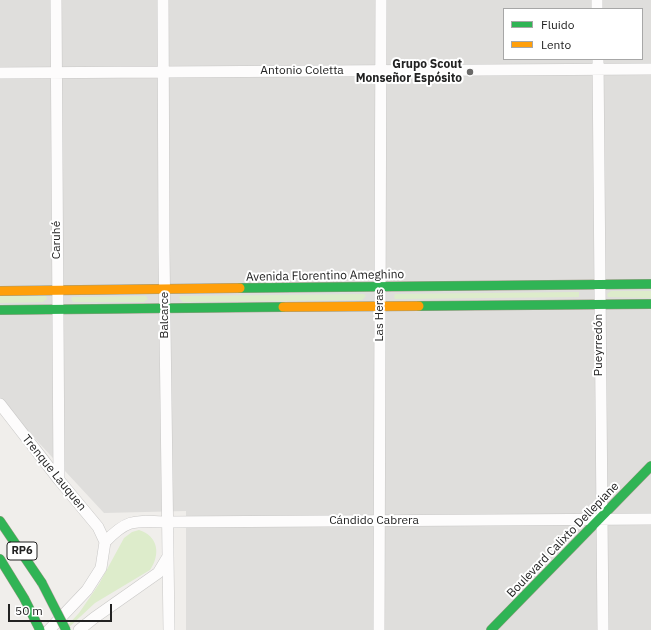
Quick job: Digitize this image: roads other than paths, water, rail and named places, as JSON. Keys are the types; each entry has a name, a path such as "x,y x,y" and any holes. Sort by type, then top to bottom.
{"main road":[{"name":"Avenida Florentino Ameghino","path":"0,291 651,284"},
{"path":"0,310 651,304"},
{"name":"Boulevard Calixto Dellepiane","path":"491,630 601,519 651,466"},
{"name":"RP6","path":"0,521 42,583 66,630"},
{"name":"RP6","path":"0,559 24,598 40,630"}],"street":[{"name":"Caruhé","path":"56,0 59,480"},
{"name":"Balcarce","path":"163,0 167,557 170,630"},
{"name":"Las Heras","path":"379,630 378,522 381,0"},
{"name":"Antonio Coletta","path":"0,73 381,70 598,64 651,69"},
{"name":"Pueyrredón","path":"598,64 603,630"},
{"name":"Trenque Lauquen","path":"0,404 59,480 98,527 105,542"},
{"name":"Cándido Cabrera","path":"105,542 119,527 139,521 378,522 651,519"},
{"path":"50,630 87,590 101,568 105,542"},
{"path":"79,630 158,573 167,557"}],"place":[{"name":"Grupo Scout Monseñor Espósito","path":"470,72"}]}
